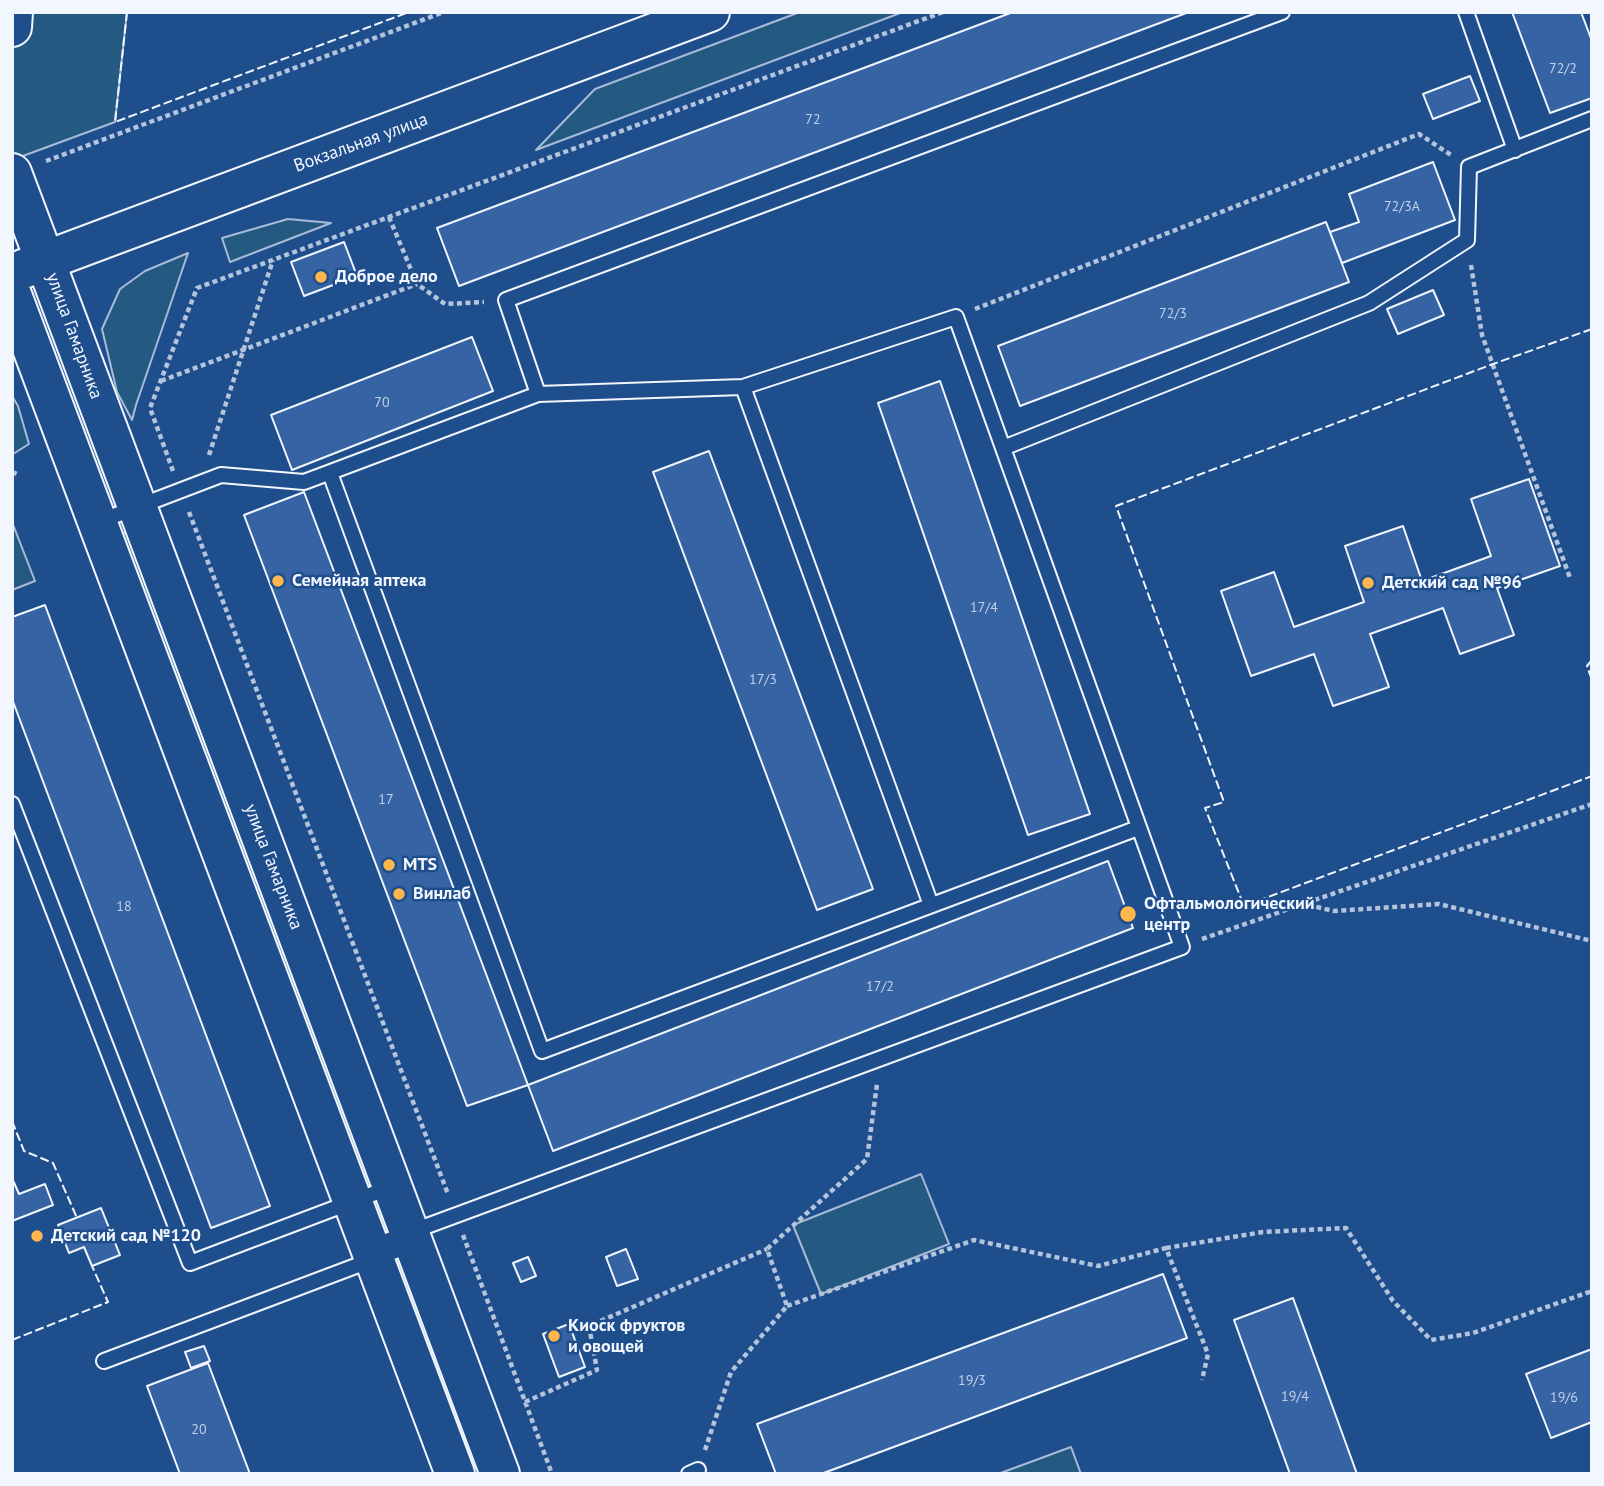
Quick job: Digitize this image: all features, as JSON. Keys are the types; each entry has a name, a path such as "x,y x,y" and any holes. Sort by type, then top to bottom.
{"street":[{"path":"12,27 13,12"},
{"name":"Вокзальная улица","path":"29,267 710,12"},
{"name":"улица Гамарника","path":"29,167 29,267 138,507 500,1474"},
{"path":"12,296 455,1474"}],"lane":[{"path":"538,394 506,300 1282,12"},
{"path":"1466,12 1515,150"},
{"path":"1003,448 1369,303 1467,240 1469,167 1592,119"},
{"path":"98,522 221,475 304,482 538,394 743,387 956,317 1182,947 456,1215 412,1238 104,1361"},
{"path":"743,387 932,905"},
{"path":"330,473 542,1051 1138,828"},
{"path":"12,804 190,1263 392,1187"}],"path":[{"path":"29,167 444,12"},
{"path":"552,1474 150,408 197,288 943,12"},
{"path":"956,317 1419,134 1469,167"},
{"path":"389,217 417,284 445,304 506,300"},
{"path":"1467,240 1482,335 1570,578"},
{"path":"200,483 274,260"},
{"path":"161,381 417,284"},
{"path":"1182,947 1592,804"},
{"path":"1305,904 1334,911 1438,904 1592,941"},
{"path":"525,1402 597,1370 589,1326 767,1250 867,1160 881,1058"},
{"path":"694,1472 732,1372 787,1306 974,1240 1098,1266 1166,1248 1263,1232 1346,1228 1393,1301 1431,1340 1473,1333 1592,1291"},
{"path":"1166,1248 1208,1354 1202,1380"},
{"path":"767,1250 787,1306"}],"shaded area":[{"path":"13,12 127,12 115,122 12,160"},
{"path":"800,12 903,12 536,150 595,89"},
{"path":"288,219 331,223 230,262 222,238"},
{"path":"188,253 132,420 117,392 102,329 120,289 145,271"},
{"path":"12,396 18,406 29,444 13,454"},
{"path":"12,522 35,581 12,590"},
{"path":"128,532 368,1173 362,1175 122,534"},
{"path":"921,1174 949,1244 821,1294 793,1225"},
{"path":"402,1263 487,1474 468,1474 396,1265"},
{"path":"1071,1447 1081,1474 998,1474"}],"building":[{"path":"1013,12 1189,12 459,286 437,228"},
{"path":"1512,12 1581,12 1592,41 1592,98 1550,113"},
{"path":"1470,76 1480,101 1433,119 1423,94"},
{"path":"1433,162 1455,220 1342,263 1330,232 1359,222 1349,194"},
{"path":"1326,222 1349,282 1020,406 998,346"},
{"path":"344,242 357,276 304,296 291,262"},
{"path":"1433,290 1444,315 1398,334 1387,309"},
{"path":"472,337 493,391 292,470 271,415"},
{"path":"940,381 1090,814 1028,835 878,403"},
{"path":"709,451 873,889 817,910 653,472"},
{"path":"1529,479 1560,566 1497,588 1514,635 1460,654 1443,608 1370,634 1389,687 1333,706 1314,654 1251,676 1221,591 1274,572 1294,627 1364,602 1345,546 1403,526 1422,581 1491,556 1471,499"},
{"path":"304,492 528,1085 467,1106 244,515"},
{"path":"45,605 270,1206 211,1228 12,699 12,617"},
{"path":"1108,861 1133,928 553,1151 528,1085"},
{"path":"12,1178 19,1194 45,1184 53,1205 12,1221"},
{"path":"101,1208 120,1255 92,1266 84,1247 69,1253 58,1225"},
{"path":"626,1249 638,1279 617,1286 606,1257"},
{"path":"528,1257 536,1276 521,1282 513,1263"},
{"path":"1163,1274 1187,1338 821,1474 776,1474 757,1424"},
{"path":"1293,1298 1357,1474 1290,1474 1234,1320"},
{"path":"569,1324 585,1367 559,1377 543,1334"},
{"path":"204,1346 210,1361 191,1368 185,1352"},
{"path":"1592,1349 1592,1422 1551,1438 1526,1374"},
{"path":"208,1363 250,1474 180,1474 147,1386"}],"fence":[{"path":"127,12 115,122 409,12"},
{"path":"1592,329 1116,506 1224,802 1205,808 1244,906 1592,776"},
{"path":"1592,660 1587,666 1592,680"},
{"path":"12,1121 24,1151 53,1163 77,1218"},
{"path":"12,1340 108,1302 92,1266"}],"place":[{"name":"Доброе дело","path":"321,277"},
{"name":"Семейная аптека","path":"278,581"},
{"name":"Детский сад №96","path":"1368,583"},
{"name":"MTS","path":"389,865"},
{"name":"Винлаб","path":"399,894"},
{"name":"Офтальмологический центр","path":"1128,914"},
{"name":"Детский сад №120","path":"37,1236"},
{"name":"Киоск фруктов и овощей","path":"554,1336"}]}
